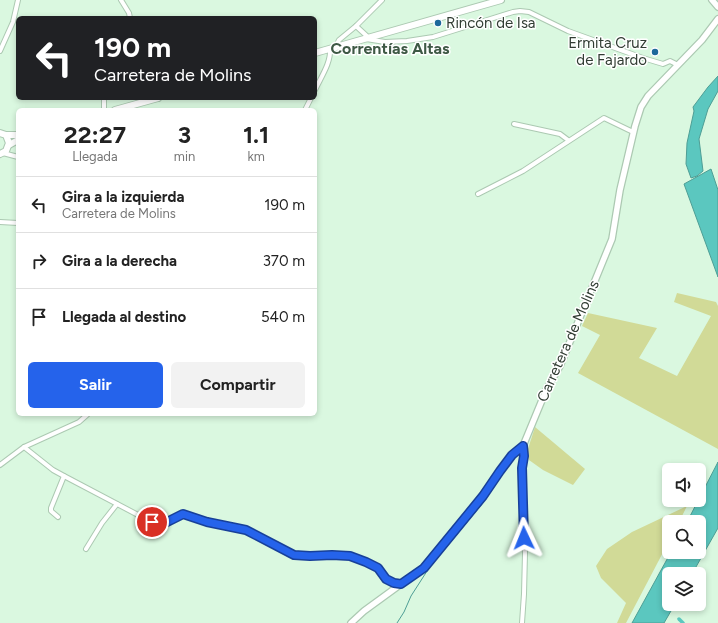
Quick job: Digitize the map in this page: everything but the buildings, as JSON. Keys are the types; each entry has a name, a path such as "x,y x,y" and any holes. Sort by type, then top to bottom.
{"main road":[{"path":"317,52 501,0"},
{"path":"122,108 151,100"},
{"path":"3,134 16,135"},
{"path":"3,134 8,140 9,146"},
{"path":"1,153 16,141"}],"street":[{"path":"0,51 13,22 18,0"},
{"path":"121,0 130,16"},
{"path":"317,86 328,62 332,48 382,0"},
{"path":"712,0 718,7"},
{"path":"356,26 368,39 385,42 407,42 433,37 513,12 524,12 541,17 568,31 643,58 663,64 670,61 678,65"},
{"name":"Carretera de Molins","path":"351,623 364,611 424,568 473,508 512,455 523,446 547,388 560,366 612,239 620,190 633,132 641,108 648,96 702,40 718,19"},
{"path":"133,100 133,105"},
{"path":"478,194 523,171 568,140 604,118 633,132"},
{"path":"514,124 560,134 568,140"},
{"path":"1,153 16,157"},
{"path":"0,222 16,223"},
{"path":"0,466 24,447 79,422 86,416"},
{"path":"522,623 525,553 522,468 524,456 523,446"},
{"path":"24,447 53,470 159,526 183,514 207,522 246,530 294,555 350,556 378,568 386,579 394,583 401,584"},
{"path":"58,517 51,511 51,508 64,476"},
{"path":"86,549 102,523 117,504"}],"green space":[{"path":"677,293 716,302 718,306 718,449 578,373 600,335 582,326 588,313 657,328 639,358 677,376 711,316 674,302"},
{"path":"535,427 585,469 573,485 543,470 529,460 527,452"},
{"path":"685,507 686,507 682,515 668,515"},
{"path":"662,518 662,554 626,623 617,623 626,603 601,578 596,566 607,549 632,532"}],"water":[{"path":"718,76 718,91 708,109 699,139 703,171 697,176 691,178 686,164 687,143 694,111 693,107"},
{"path":"711,169 718,190 718,277 684,184"},
{"path":"718,462 718,528 706,549 706,515 691,515 695,507 706,507 706,485"},
{"path":"667,559 700,559 696,567 663,567"},
{"path":"662,568 662,611 671,611 664,623 632,623"}],"waterway":[{"path":"397,623 411,596 429,568 482,504 500,478"},
{"path":"679,619 683,623"}],"place":[{"name":"Rincón de Isa","path":"438,23"},
{"name":"Ermita Cruz de Fajardo","path":"655,52"}],"district":[{"name":"Correntías Altas","path":"390,48"}],"route":[{"path":"152,522 159,526 183,514 207,522 246,530 294,555 350,556 378,568 386,579 394,583 401,584 424,568 490,488 512,455 523,446 524,456 522,468 524,538"}]}
